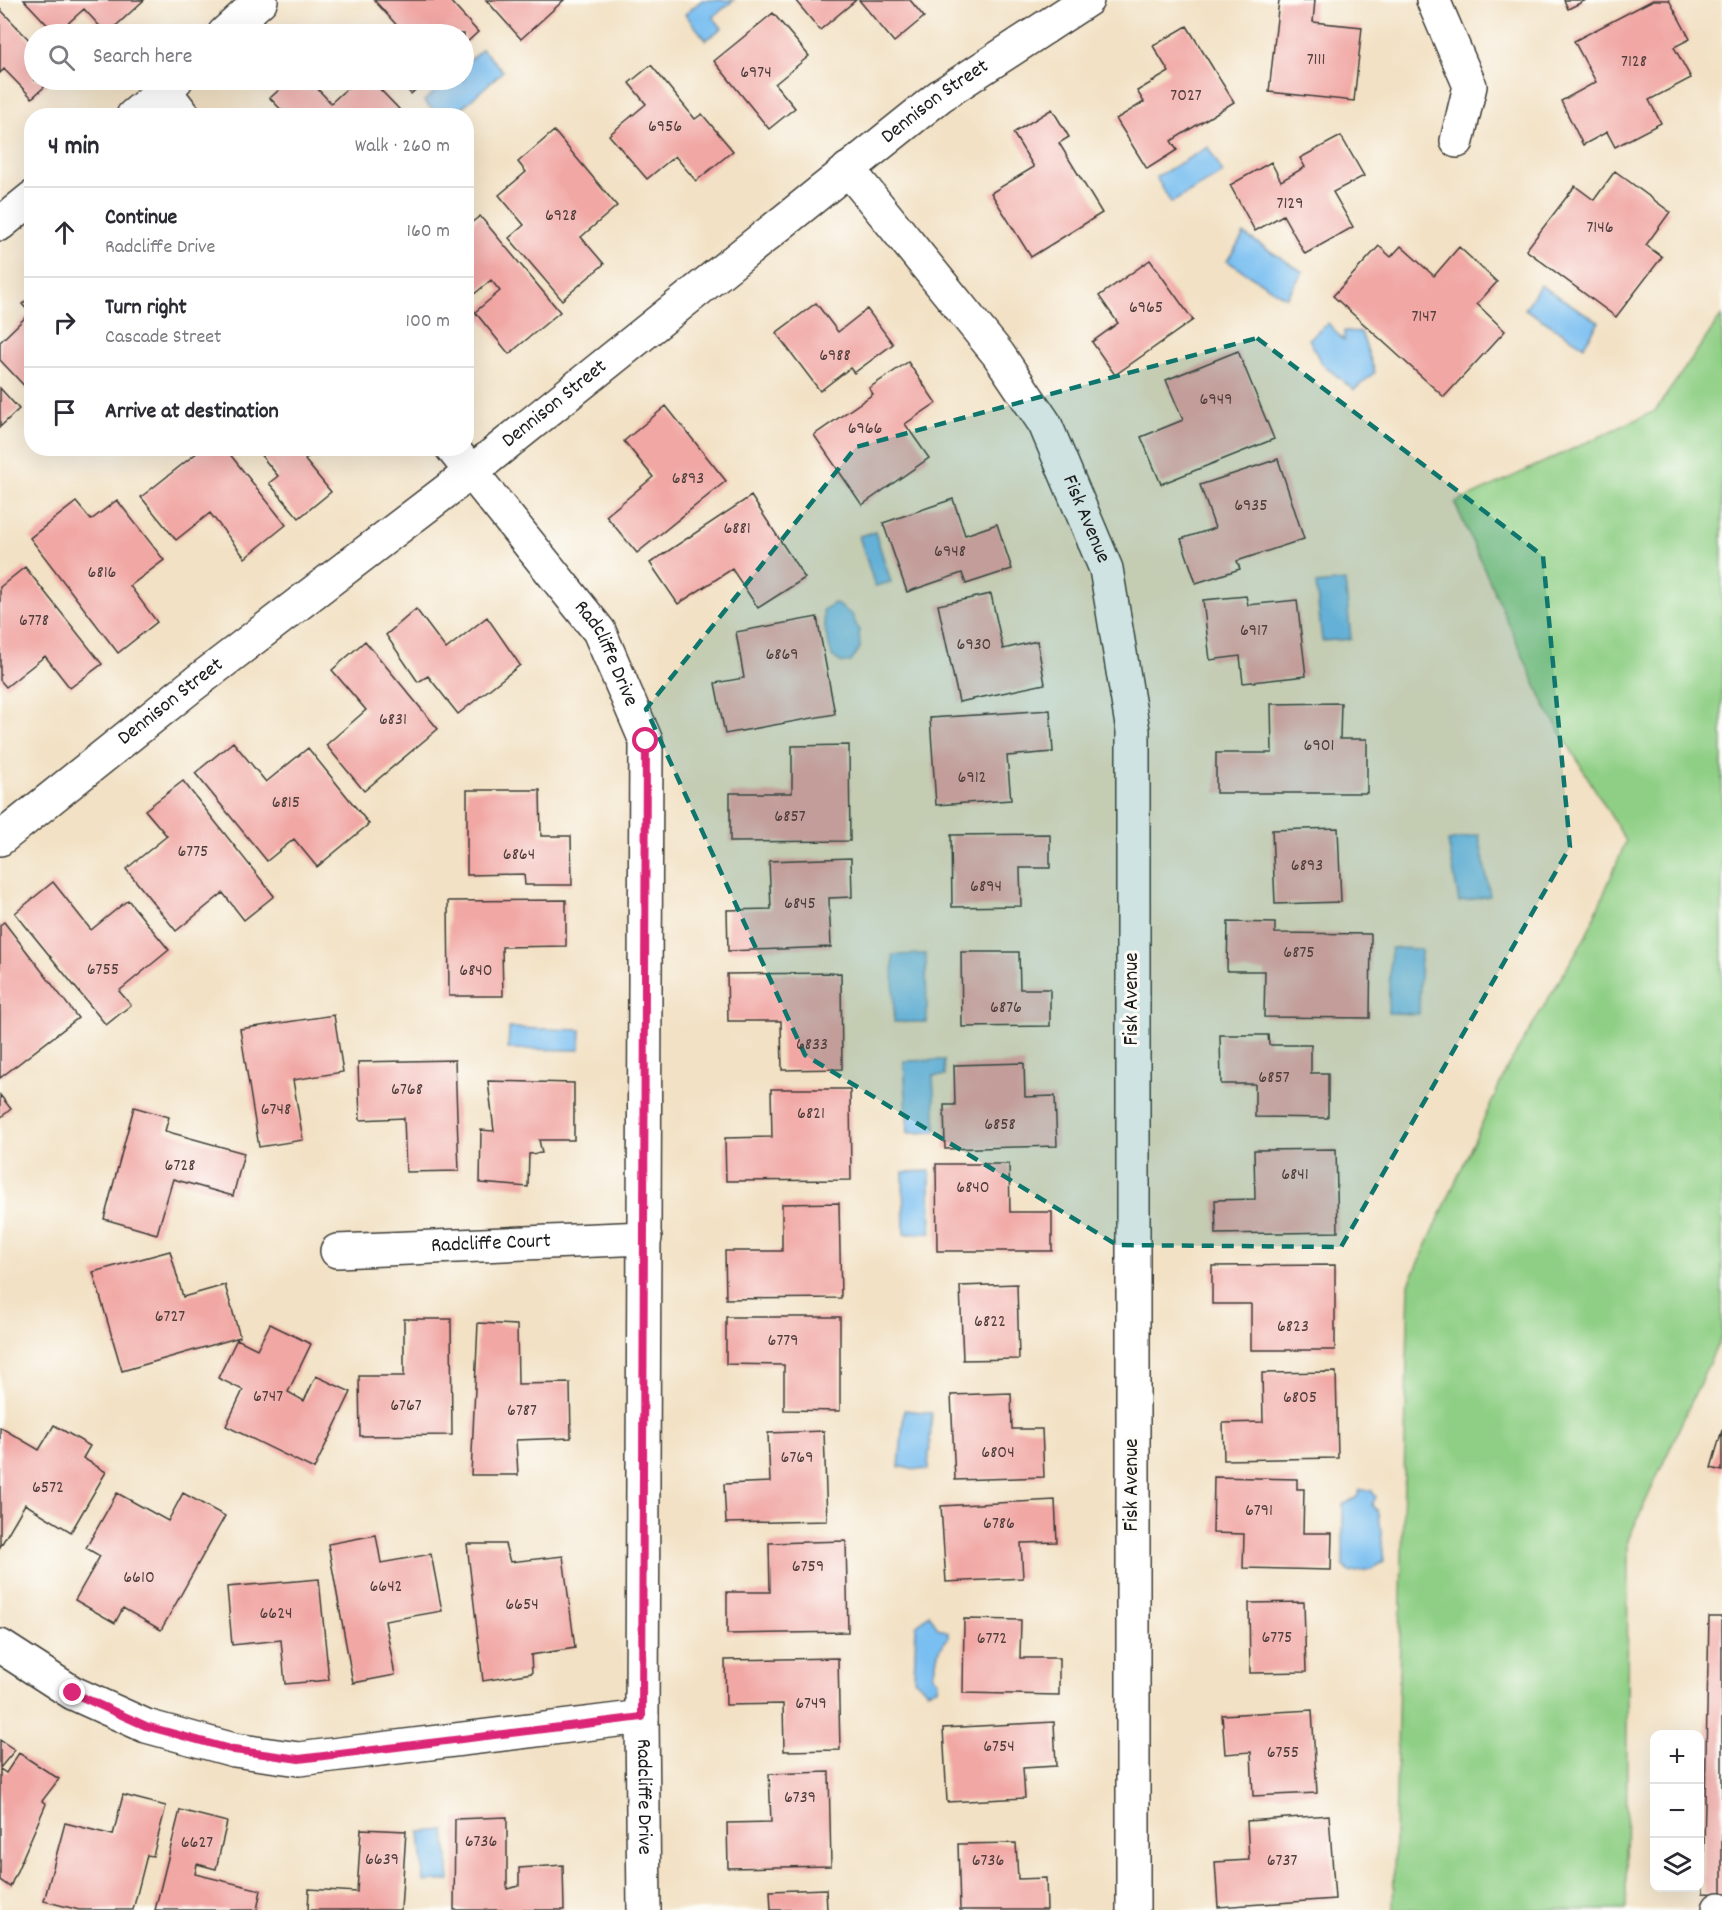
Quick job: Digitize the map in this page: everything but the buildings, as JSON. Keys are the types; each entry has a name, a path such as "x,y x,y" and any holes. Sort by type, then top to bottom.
{"street":[{"path":"235,24 261,0"},
{"name":"Dennison Street","path":"474,450 848,169 940,96 1087,0"},
{"path":"1433,0 1470,86 1457,141"},
{"path":"143,108 164,90"},
{"path":"172,90 180,108"},
{"name":"Fisk Avenue","path":"848,169 998,354 1045,424 1106,569 1133,731 1133,1910"},
{"path":"0,224 24,204"},
{"name":"Dennison Street","path":"0,839 190,687 461,460"},
{"name":"Radcliffe Drive","path":"461,460 599,631 646,741 642,1717 644,1910"},
{"name":"Radcliffe Court","path":"337,1251 645,1238"},
{"path":"0,1646 73,1693 146,1726 234,1750 299,1759 642,1717"}],"highlighted area":[{"path":"1257,338 1543,556 1570,847 1341,1247 1117,1245 805,1055 646,709 856,447"}],"green space":[{"path":"1722,315 1722,1335 1628,1540 1626,1910 1393,1910 1409,1284 1508,1066 1586,936 1626,841 1546,708 1455,503 1655,411"}],"water":[{"path":"702,0 734,0 713,17 722,28 706,40 685,14"},
{"path":"482,49 503,71 462,108 431,108 424,101 437,90 474,90 474,57"},
{"path":"1208,147 1223,173 1171,203 1156,177"},
{"path":"1244,234 1303,272 1286,298 1227,261"},
{"path":"1540,285 1599,322 1584,346 1525,309"},
{"path":"1328,323 1344,341 1344,331 1361,332 1375,372 1354,390 1321,363 1309,339"},
{"path":"875,532 891,582 875,586 859,536"},
{"path":"1345,581 1351,639 1322,641 1316,584"},
{"path":"835,603 852,615 859,631 860,648 851,662 842,663 832,656 825,630 823,610"},
{"path":"1479,835 1490,896 1459,902 1448,841"},
{"path":"1391,948 1421,949 1419,1014 1388,1013"},
{"path":"926,954 927,1022 894,1022 893,955"},
{"path":"509,1028 581,1030 580,1050 508,1049"},
{"path":"944,1060 945,1076 933,1076 936,1132 908,1133 904,1061"},
{"path":"930,1171 931,1233 904,1234 903,1172"},
{"path":"904,1410 932,1413 928,1470 899,1467"},
{"path":"1360,1490 1371,1490 1376,1497 1372,1505 1379,1513 1384,1562 1371,1569 1350,1573 1343,1565 1343,1505 1357,1497"},
{"path":"929,1614 938,1628 948,1632 948,1638 939,1649 933,1675 938,1681 937,1688 927,1691 914,1679 916,1626"},
{"path":"445,1830 450,1880 424,1882 420,1832"}],"route":[{"path":"73,1693 146,1726 234,1750 299,1759 642,1717 646,741"}]}
